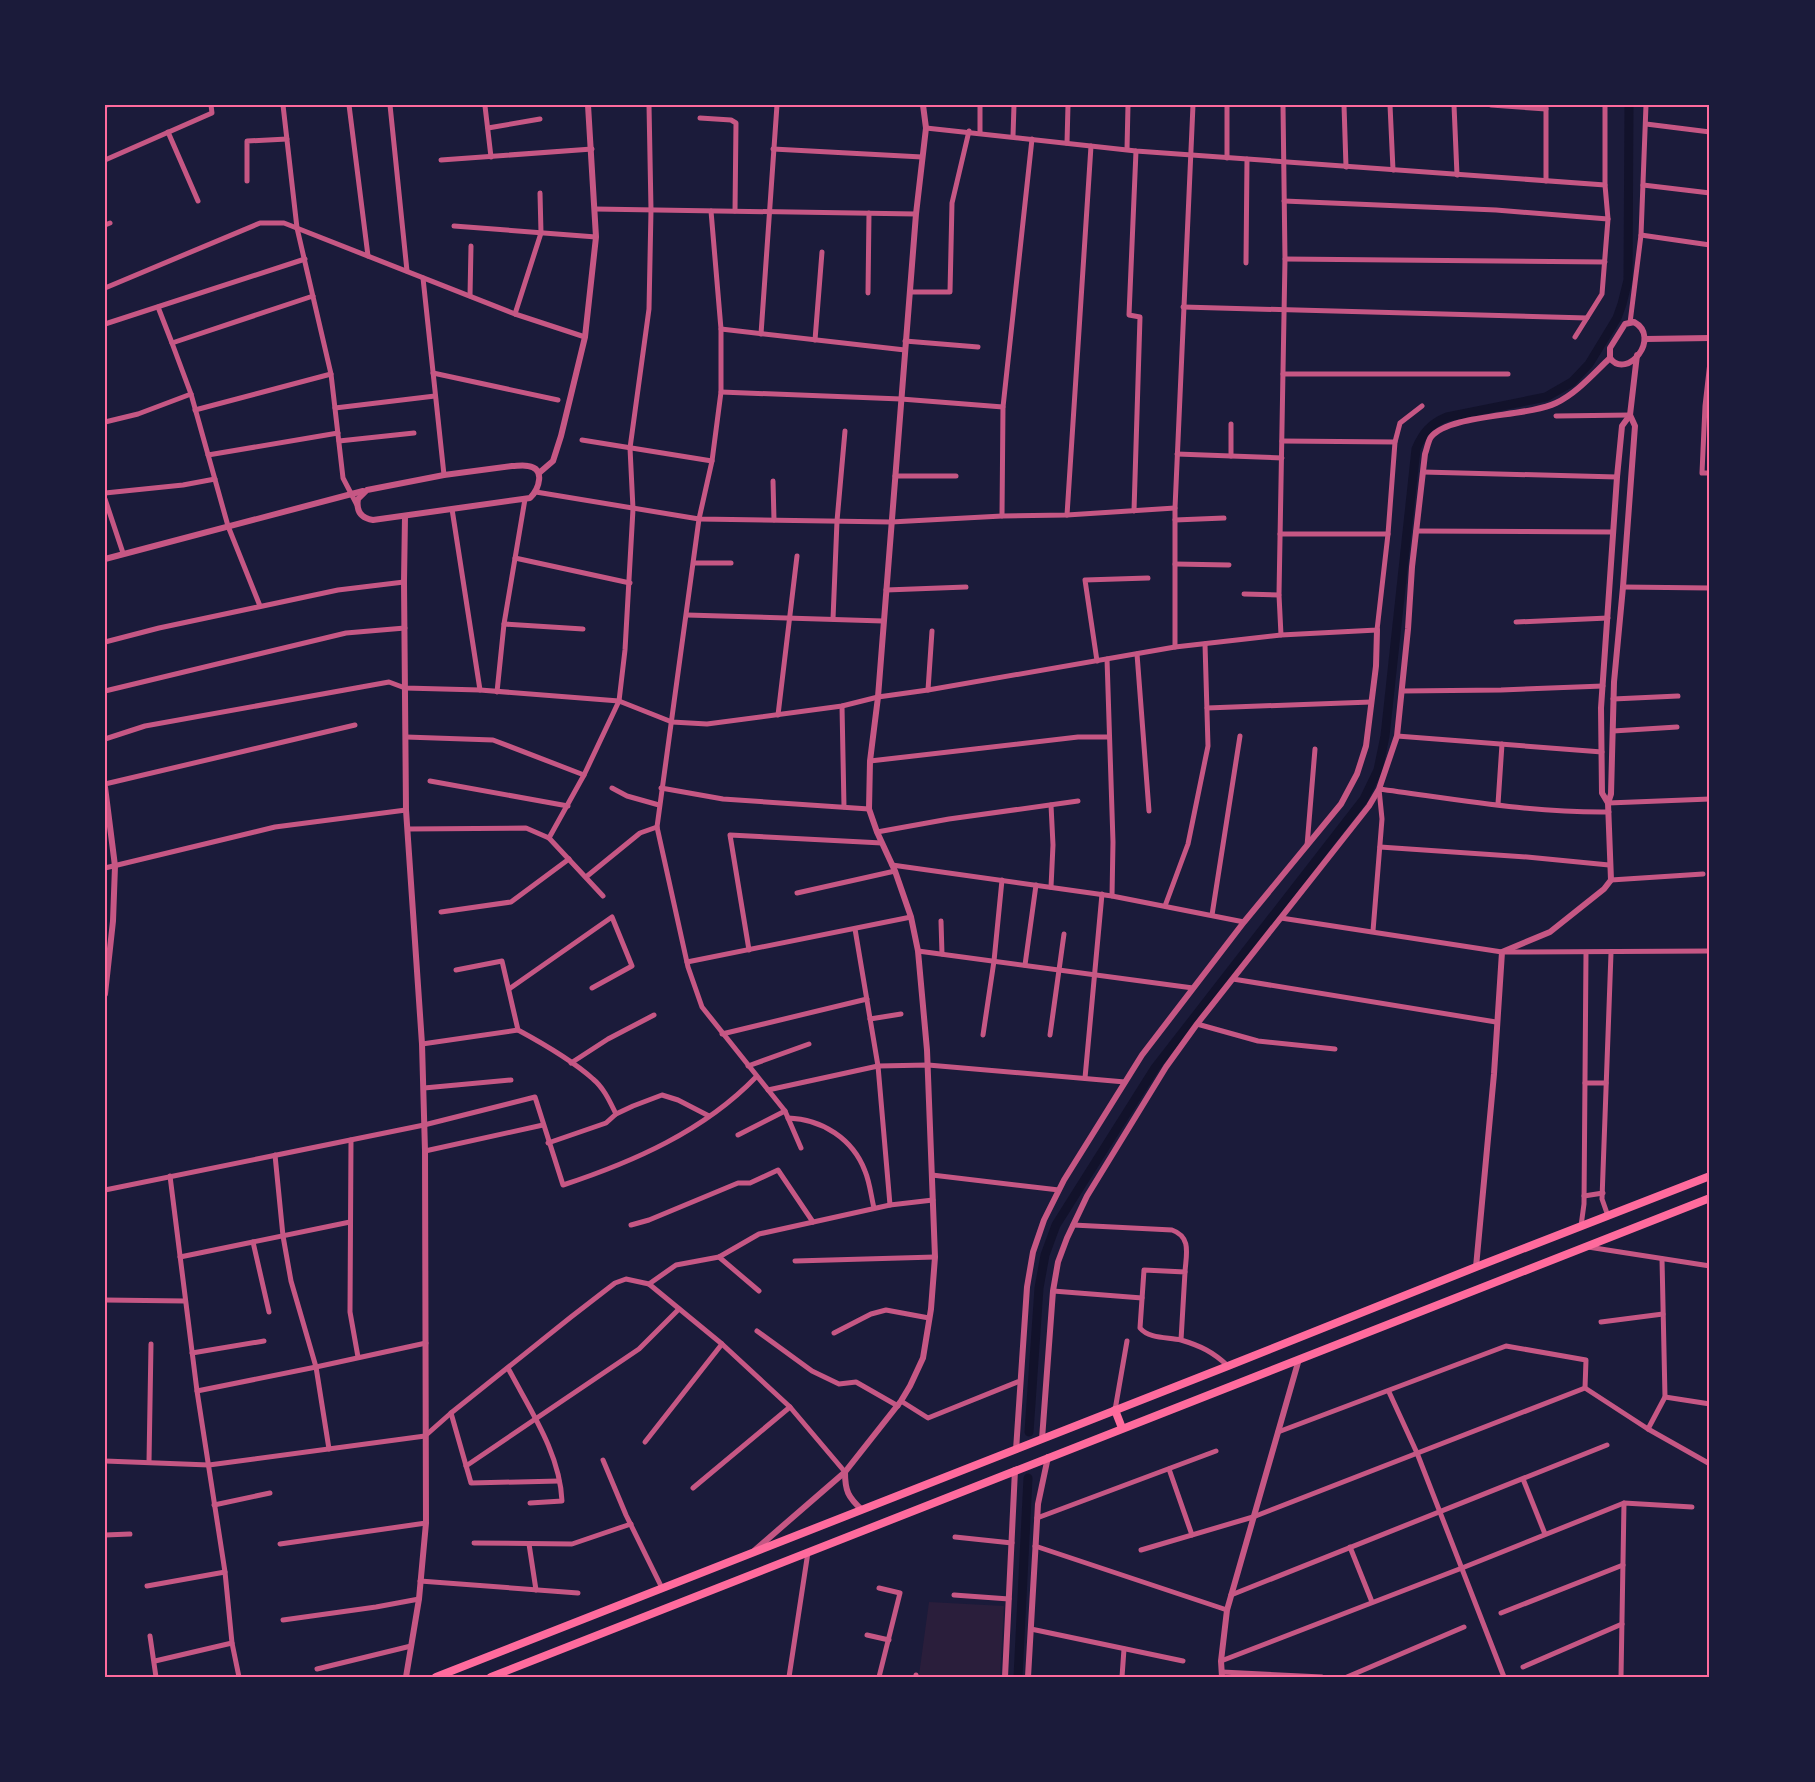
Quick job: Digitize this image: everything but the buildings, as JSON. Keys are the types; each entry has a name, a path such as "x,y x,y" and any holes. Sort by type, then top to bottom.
{"main road":[{"path":"436,1677 1710,1176"},
{"path":"491,1677 1710,1198"},
{"path":"1115,1410 1122,1428"}],"street":[{"path":"105,160 212,113 211,105"},
{"path":"105,559 123,553 351,494 367,490 444,475 529,465 537,469 539,473 539,485 530,498 525,499 373,520 362,516 357,505 351,494 343,478 331,374 297,228 284,105"},
{"path":"349,105 368,256"},
{"path":"390,105 407,271"},
{"path":"539,473 553,461 585,337 597,237 588,105"},
{"path":"549,838 584,776 619,701 630,583 633,509 630,448 649,309 651,210 649,105"},
{"path":"762,333 777,105"},
{"path":"751,1553 844,1472 899,1403 923,1358 929,1317 935,1257 928,1065 918,951 911,917 869,808 870,761 878,697 909,292 926,128 923,105"},
{"path":"980,105 980,132"},
{"path":"1013,136 1014,105"},
{"path":"1067,143 1068,105"},
{"path":"1127,149 1128,105"},
{"path":"1175,647 1175,508 1194,105"},
{"path":"1227,105 1227,158"},
{"path":"1281,634 1279,596 1285,259 1283,105"},
{"path":"1344,105 1346,167"},
{"path":"1390,105 1393,170"},
{"path":"1454,105 1457,175"},
{"path":"1491,105 1546,107 1546,181"},
{"path":"1575,338 1602,294 1608,219 1605,185 1605,105"},
{"path":"1630,323 1641,235 1646,105"},
{"path":"485,106 491,157"},
{"path":"700,118 731,120 736,123 735,211"},
{"path":"488,128 540,119"},
{"path":"1646,124 1710,132"},
{"path":"926,128 980,132 1136,151 1605,185"},
{"path":"909,292 950,292 952,203 969,131"},
{"path":"168,132 198,201"},
{"path":"247,181 247,141 287,139"},
{"path":"1002,516 1003,407 1032,139"},
{"path":"1067,516 1091,146"},
{"path":"441,160 592,149"},
{"path":"773,149 922,157"},
{"path":"1134,511 1140,317 1129,315 1136,151"},
{"path":"1246,263 1247,159"},
{"path":"1643,185 1710,193"},
{"path":"515,314 541,233 540,193"},
{"path":"1284,201 1496,210 1608,219"},
{"path":"595,209 916,214"},
{"path":"711,211 721,329 721,392 712,461 699,519 657,827 687,962 702,1007 785,1111 801,1148"},
{"path":"868,293 870,213"},
{"path":"105,288 260,223 284,223 515,314 585,337"},
{"path":"454,226 597,237"},
{"path":"1641,235 1710,245"},
{"path":"470,296 471,246"},
{"path":"815,340 822,252"},
{"path":"105,324 304,259"},
{"path":"1285,259 1605,262"},
{"path":"423,278 444,475"},
{"path":"172,343 313,296"},
{"path":"158,306 191,394 228,526 260,606"},
{"path":"1183,307 1587,318"},
{"path":"1634,322 1641,326 1646,339 1629,364 1623,366 1613,362 1610,358 1610,348 1625,324 1634,322"},
{"path":"721,329 905,350"},
{"path":"1646,339 1710,338"},
{"path":"905,341 978,347"},
{"path":"1608,804 1602,794 1603,686 1622,426 1630,415 1637,355"},
{"path":"1042,1439 1053,1291 1058,1262 1087,1196 1166,1067 1197,1024 1354,826 1379,789 1397,736 1416,531 1425,454 1430,438 1439,430 1473,420 1542,408 1557,403 1574,391 1610,358"},
{"path":"1710,362 1702,473 1710,473"},
{"path":"433,373 558,400"},
{"path":"195,410 331,374"},
{"path":"1283,374 1508,374"},
{"path":"721,392 901,399 1003,407"},
{"path":"105,422 138,414 191,394"},
{"path":"335,408 435,396"},
{"path":"1016,1450 1027,1287 1033,1252 1044,1220 1059,1190 1142,1055 1245,922 1341,804 1357,774 1366,746 1395,442 1400,423 1422,406"},
{"path":"1556,416 1630,415"},
{"path":"1502,952 1550,932 1604,889 1611,880 1608,804 1611,794 1613,699 1635,426 1630,415"},
{"path":"1230,456 1231,424"},
{"path":"833,619 837,521 845,431"},
{"path":"208,455 338,433"},
{"path":"339,441 414,433"},
{"path":"582,440 712,461"},
{"path":"1282,441 1395,442"},
{"path":"1177,454 1282,458"},
{"path":"1423,472 1617,477"},
{"path":"895,476 956,476"},
{"path":"105,493 183,485 215,479"},
{"path":"773,481 774,520"},
{"path":"357,505 358,499 367,490"},
{"path":"536,492 699,519 891,522 1002,516 1067,516 1175,508"},
{"path":"105,499 123,553"},
{"path":"497,692 504,624 525,499"},
{"path":"452,509 480,690"},
{"path":"405,516 406,810 424,1088 426,1343 426,1523 419,1599 406,1677"},
{"path":"1175,520 1224,518"},
{"path":"1416,531 1613,532"},
{"path":"1280,534 1388,534"},
{"path":"778,715 797,556"},
{"path":"515,558 630,583"},
{"path":"694,563 731,563"},
{"path":"1175,564 1228,565"},
{"path":"1097,661 1085,580 1148,578"},
{"path":"105,642 159,628 338,590 404,582"},
{"path":"886,590 966,587"},
{"path":"1623,587 1710,588"},
{"path":"1244,594 1279,596"},
{"path":"687,615 883,621"},
{"path":"1516,622 1608,618"},
{"path":"504,624 583,629"},
{"path":"105,691 346,633 405,628"},
{"path":"105,739 145,726 389,682 405,688 480,690 619,701 672,722 707,724 842,706 878,697 1175,647 1281,634 1377,630"},
{"path":"928,690 932,631"},
{"path":"1166,906 1188,844 1208,746 1205,644"},
{"path":"1137,654 1149,811"},
{"path":"1107,659 1113,842 1112,896"},
{"path":"1402,691 1603,686"},
{"path":"1613,699 1677,696"},
{"path":"1208,708 1371,702"},
{"path":"842,706 844,807"},
{"path":"105,994 113,921 115,866 105,786 355,725"},
{"path":"1613,731 1677,728"},
{"path":"1212,915 1240,736"},
{"path":"1397,736 1612,753"},
{"path":"405,737 493,740 584,776"},
{"path":"870,761 1078,738 1109,737"},
{"path":"1498,804 1502,744"},
{"path":"1307,846 1314,749"},
{"path":"430,781 568,806"},
{"path":"612,788 627,796 659,805"},
{"path":"661,788 723,799 869,808"},
{"path":"1379,789 1567,813 1609,812"},
{"path":"1374,931 1382,819 1379,789"},
{"path":"1608,804 1710,799"},
{"path":"877,832 949,819 1078,801"},
{"path":"1051,805 1053,845 1051,887"},
{"path":"105,868 275,827 406,810"},
{"path":"586,877 640,832 657,827"},
{"path":"408,829 526,828 549,838 603,896"},
{"path":"748,950 730,835 882,843"},
{"path":"1380,847 1609,865"},
{"path":"441,912 511,902 569,859"},
{"path":"797,893 893,868 1102,894 1245,922"},
{"path":"1611,880 1703,874"},
{"path":"983,1035 1002,880"},
{"path":"1025,965 1036,885"},
{"path":"1084,1078 1102,894"},
{"path":"509,989 531,976 612,917 632,966 592,988"},
{"path":"687,962 911,917"},
{"path":"1281,918 1502,952 1710,951"},
{"path":"105,923 113,921"},
{"path":"941,921 942,954"},
{"path":"855,929 878,1066 890,1205"},
{"path":"1050,1035 1064,934"},
{"path":"918,951 1193,988"},
{"path":"1476,1267 1494,1074 1502,952"},
{"path":"1581,1226 1584,1196 1586,952"},
{"path":"1608,1216 1602,1199 1611,952"},
{"path":"456,970 502,962 518,1030"},
{"path":"1233,979 1497,1022"},
{"path":"722,1034 867,999"},
{"path":"870,1019 901,1014"},
{"path":"571,1063 608,1039 654,1015"},
{"path":"1197,1024 1258,1041 1335,1049"},
{"path":"422,1044 518,1030 594,1079 606,1094 616,1114"},
{"path":"748,1066 809,1044"},
{"path":"768,1090 878,1066 928,1065 1125,1082"},
{"path":"105,1190 424,1125 536,1097 563,1185 610,1169 660,1147 735,1100 756,1077"},
{"path":"424,1088 511,1080"},
{"path":"1585,1083 1606,1083"},
{"path":"549,1143 606,1123 616,1114 662,1095 678,1100 709,1116"},
{"path":"738,1135 785,1111"},
{"path":"788,1118 803,1119 824,1125 841,1137 860,1159 866,1173 874,1208"},
{"path":"425,1150 543,1125"},
{"path":"351,1140 350,1312 358,1357"},
{"path":"275,1155 283,1236 291,1281 316,1367 329,1449"},
{"path":"631,1225 649,1220 738,1183 750,1183 778,1170 813,1222"},
{"path":"932,1175 1059,1190"},
{"path":"170,1176 197,1390 225,1572 232,1642 239,1677"},
{"path":"1584,1196 1603,1193"},
{"path":"649,1284 676,1265 719,1257 759,1234 874,1208 933,1200"},
{"path":"180,1257 350,1222"},
{"path":"1073,1226 1172,1230 1184,1237 1186,1247 1181,1340"},
{"path":"253,1242 269,1312"},
{"path":"1586,1246 1710,1266"},
{"path":"719,1257 759,1291"},
{"path":"795,1261 935,1257"},
{"path":"1648,1429 1665,1397 1662,1259"},
{"path":"1185,1272 1144,1270 1140,1328 1144,1333 1181,1340 1212,1352 1228,1366"},
{"path":"105,1461 209,1465 425,1436 615,1283 626,1279 649,1284 722,1344 790,1407 844,1472 845,1489 853,1502 862,1510"},
{"path":"1053,1291 1142,1298"},
{"path":"105,1300 185,1301"},
{"path":"466,1466 639,1349 679,1309"},
{"path":"834,1333 871,1314 886,1310 929,1317"},
{"path":"1601,1322 1663,1314"},
{"path":"757,1331 812,1371 839,1384 856,1382 928,1418 1020,1381"},
{"path":"192,1353 264,1341"},
{"path":"1115,1410 1127,1341"},
{"path":"197,1390 426,1343"},
{"path":"149,1462 151,1344"},
{"path":"645,1442 722,1344"},
{"path":"1278,1432 1506,1346 1586,1360 1585,1388"},
{"path":"1299,1359 1227,1610 1221,1661 1222,1674 1322,1677"},
{"path":"508,1368 550,1448 559,1481 562,1501 530,1503"},
{"path":"1585,1388 1648,1429 1710,1464"},
{"path":"1141,1550 1253,1517 1585,1388"},
{"path":"1389,1392 1417,1453 1504,1677"},
{"path":"1665,1397 1710,1404"},
{"path":"693,1488 790,1407"},
{"path":"451,1413 471,1483 559,1481"},
{"path":"1231,1595 1607,1445"},
{"path":"1037,1518 1216,1451"},
{"path":"1028,1677 1037,1518 1041,1482 1048,1457"},
{"path":"603,1460 662,1588"},
{"path":"1169,1469 1192,1535"},
{"path":"1005,1677 1015,1470"},
{"path":"1522,1479 1545,1534"},
{"path":"214,1505 270,1493"},
{"path":"1621,1677 1624,1503"},
{"path":"1221,1661 1624,1503 1692,1507"},
{"path":"279,1544 426,1523"},
{"path":"474,1543 572,1544 631,1524"},
{"path":"105,1535 130,1534"},
{"path":"955,1537 1012,1543"},
{"path":"529,1544 536,1590"},
{"path":"1035,1546 1227,1610"},
{"path":"1350,1547 1372,1602"},
{"path":"789,1677 808,1552"},
{"path":"1501,1613 1623,1565"},
{"path":"147,1586 225,1572"},
{"path":"420,1581 578,1593"},
{"path":"879,1588 900,1593 879,1677"},
{"path":"954,1594 1009,1599"},
{"path":"283,1620 419,1599"},
{"path":"1523,1667 1622,1624"},
{"path":"1347,1677 1464,1627"},
{"path":"1030,1629 1183,1661"},
{"path":"867,1635 889,1640"},
{"path":"150,1636 156,1677"},
{"path":"155,1660 232,1642"},
{"path":"317,1669 411,1646"},
{"path":"1122,1677 1124,1649"}],"shaded area":[{"path":"929,1602 1004,1606 1000,1677 919,1675"}],"waterway":[{"path":"1029,1432 1039,1288 1045,1255 1056,1225 1155,1068 1364,799 1378,770 1385,736 1416,449 1419,443 1432,426 1447,417 1546,397 1572,382 1589,364 1617,318 1628,280 1629,105"},
{"path":"1018,1677 1028,1478"}]}
